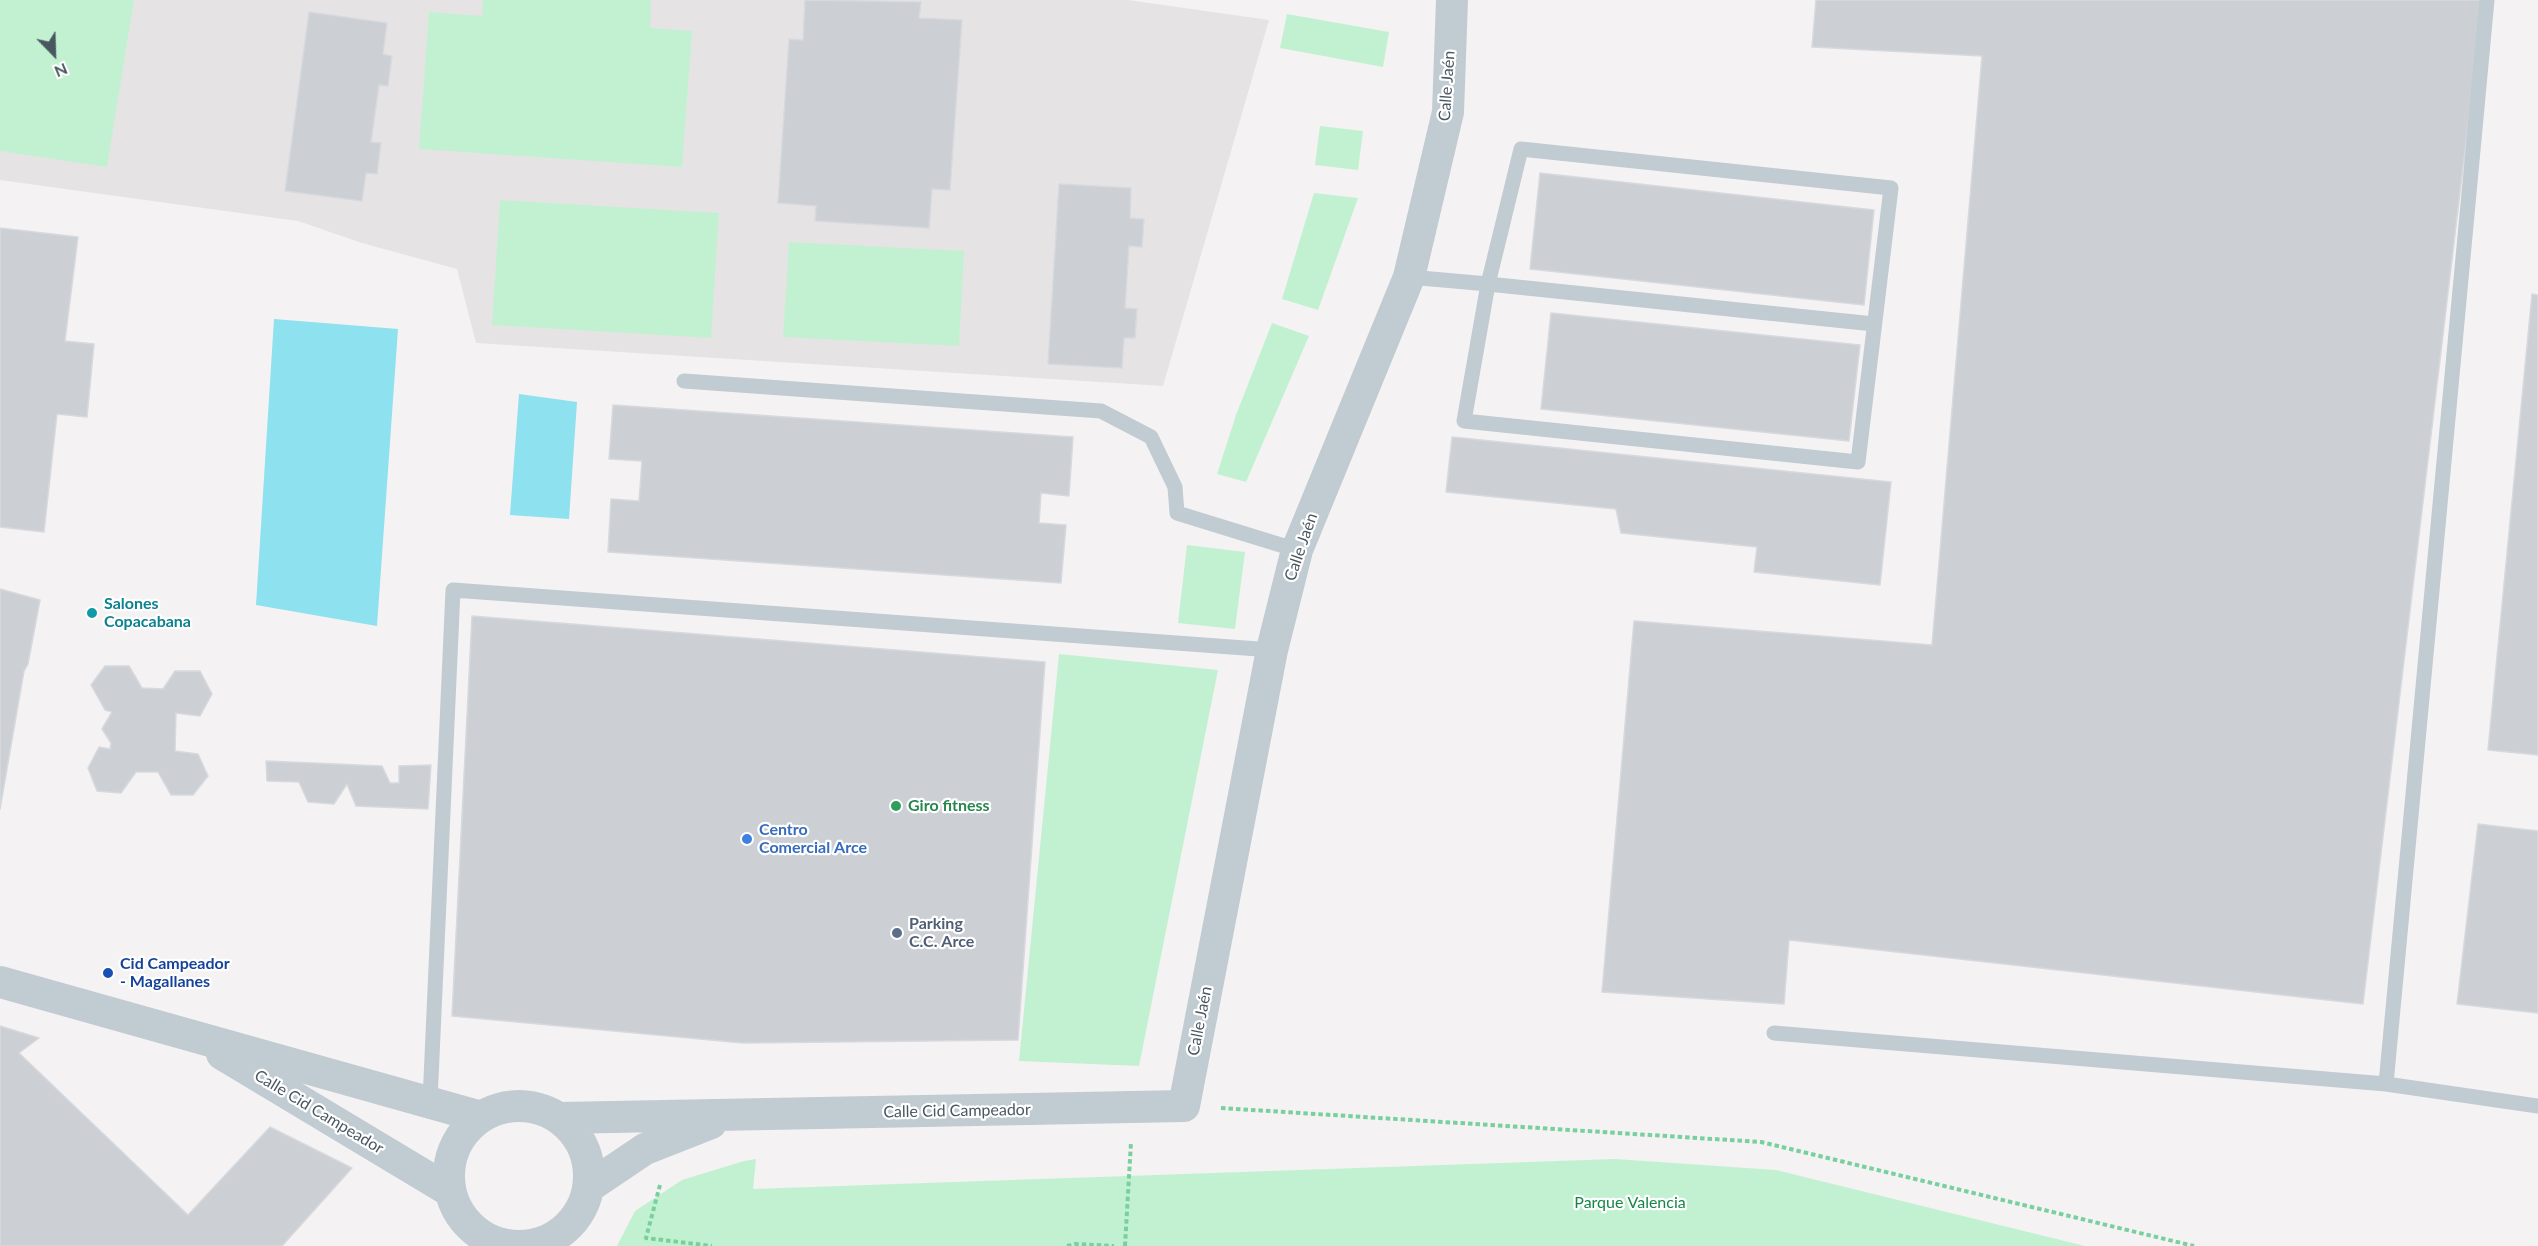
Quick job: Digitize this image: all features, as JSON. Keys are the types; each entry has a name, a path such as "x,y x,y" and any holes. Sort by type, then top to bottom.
{"street":[{"name":"Calle Jaén","path":"1184,1106 1272,650 1297,550 1409,278 1448,112 1452,0"},
{"name":"Calle Cid Campeador","path":"0,982 481,1116"},
{"name":"Calle Cid Campeador","path":"188,1034 450,1191"},
{"path":"506,1106 534,1107 560,1118 584,1148 590,1186 571,1237 537,1245 502,1245 478,1234 460,1215 450,1191 450,1162 460,1137 481,1116 506,1106"},
{"name":"Calle Cid Campeador","path":"560,1118 1184,1106"},
{"path":"590,1186 645,1149 730,1116"}],"lane":[{"path":"2386,1084 2487,0"},
{"path":"1521,149 1891,188 1858,462 1464,421 1488,284 1521,149"},
{"path":"1409,278 1488,284 1874,324"},
{"path":"684,381 1101,411 1151,437 1175,487 1177,513 1297,550"},
{"path":"430,1101 453,590 1272,650"},
{"path":"1774,1033 2386,1084 2538,1106"}],"path":[{"path":"1125,1246 1134,1106"},
{"path":"1184,1106 1761,1142 2194,1246"},
{"path":"661,1179 646,1238 712,1246"},
{"path":"1067,1246 1075,1244 1114,1246"}],"shaded area":[{"path":"0,0 1128,0 1269,20 1163,386 476,343 457,269 362,243 298,221 0,180"}],"green space":[{"path":"0,0 134,0 107,167 0,151"},
{"path":"483,0 651,0 650,28 692,31 682,167 419,149 429,12 482,16"},
{"path":"1287,14 1389,32 1383,67 1280,48"},
{"path":"1320,126 1363,131 1358,170 1315,165"},
{"path":"1314,193 1358,198 1318,310 1282,299"},
{"path":"500,200 719,213 711,338 492,325"},
{"path":"789,242 964,251 959,346 783,337"},
{"path":"1272,323 1309,336 1246,482 1217,474 1236,415"},
{"path":"1187,545 1245,552 1235,629 1178,623"},
{"path":"1059,654 1218,670 1139,1066 1019,1061"},
{"name":"Parque Valencia","path":"756,1159 753,1189 1615,1159 1776,1170 2085,1246 617,1246 635,1211 682,1180"}],"water":[{"path":"274,319 398,329 377,626 256,605"},
{"path":"519,394 577,402 569,519 510,515"}],"building":[{"path":"805,0 921,2 919,18 962,20 950,190 932,189 929,228 815,221 816,206 778,203 789,39 803,40"},
{"path":"1816,0 2483,0 2363,1004 1789,940 1784,1004 1602,992 1634,621 1932,645 1982,56 1812,47"},
{"path":"309,12 387,23 383,54 392,56 388,86 379,85 371,142 381,143 377,174 366,173 362,201 285,191"},
{"path":"1540,173 1874,210 1864,305 1530,269"},
{"path":"1059,184 1131,188 1130,218 1144,219 1142,247 1129,246 1125,308 1137,309 1135,338 1124,338 1122,368 1048,364"},
{"path":"0,228 78,237 65,341 94,344 87,417 57,414 44,532 0,527"},
{"path":"2532,294 2538,295 2538,755 2488,750"},
{"path":"1551,313 1860,345 1849,441 1541,409"},
{"path":"613,405 1073,437 1069,496 1041,493 1039,523 1066,525 1061,583 608,552 611,499 639,501 642,461 609,459"},
{"path":"1452,437 1891,482 1880,585 1754,572 1757,547 1621,533 1616,509 1446,492"},
{"path":"0,589 40,600 28,664 24,671 0,809"},
{"name":"Centro Comercial Arce","path":"472,616 1045,662 1018,1040 743,1043 452,1016"},
{"path":"105,666 129,666 142,688 163,689 175,671 200,671 212,694 200,716 176,713 175,751 198,754 208,776 193,795 171,795 158,772 136,772 121,793 97,791 88,768 99,747 110,749 111,743 102,729 112,712 105,710 91,685"},
{"path":"266,761 382,766 390,783 399,783 399,766 431,765 428,809 356,806 347,784 334,804 308,802 299,782 267,781"},
{"path":"2478,824 2538,831 2538,1013 2457,1004"},
{"path":"0,1026 39,1038 19,1053 188,1215 270,1127 352,1168 282,1246 0,1246"}],"place":[{"name":"Salones Copacabana","path":"92,613"},
{"name":"Giro fitness","path":"896,806"},
{"name":"Centro Comercial Arce","path":"747,839"},
{"name":"Parking C.C. Arce","path":"897,933"},
{"name":"Cid Campeador - Magallanes","path":"108,973"}]}
